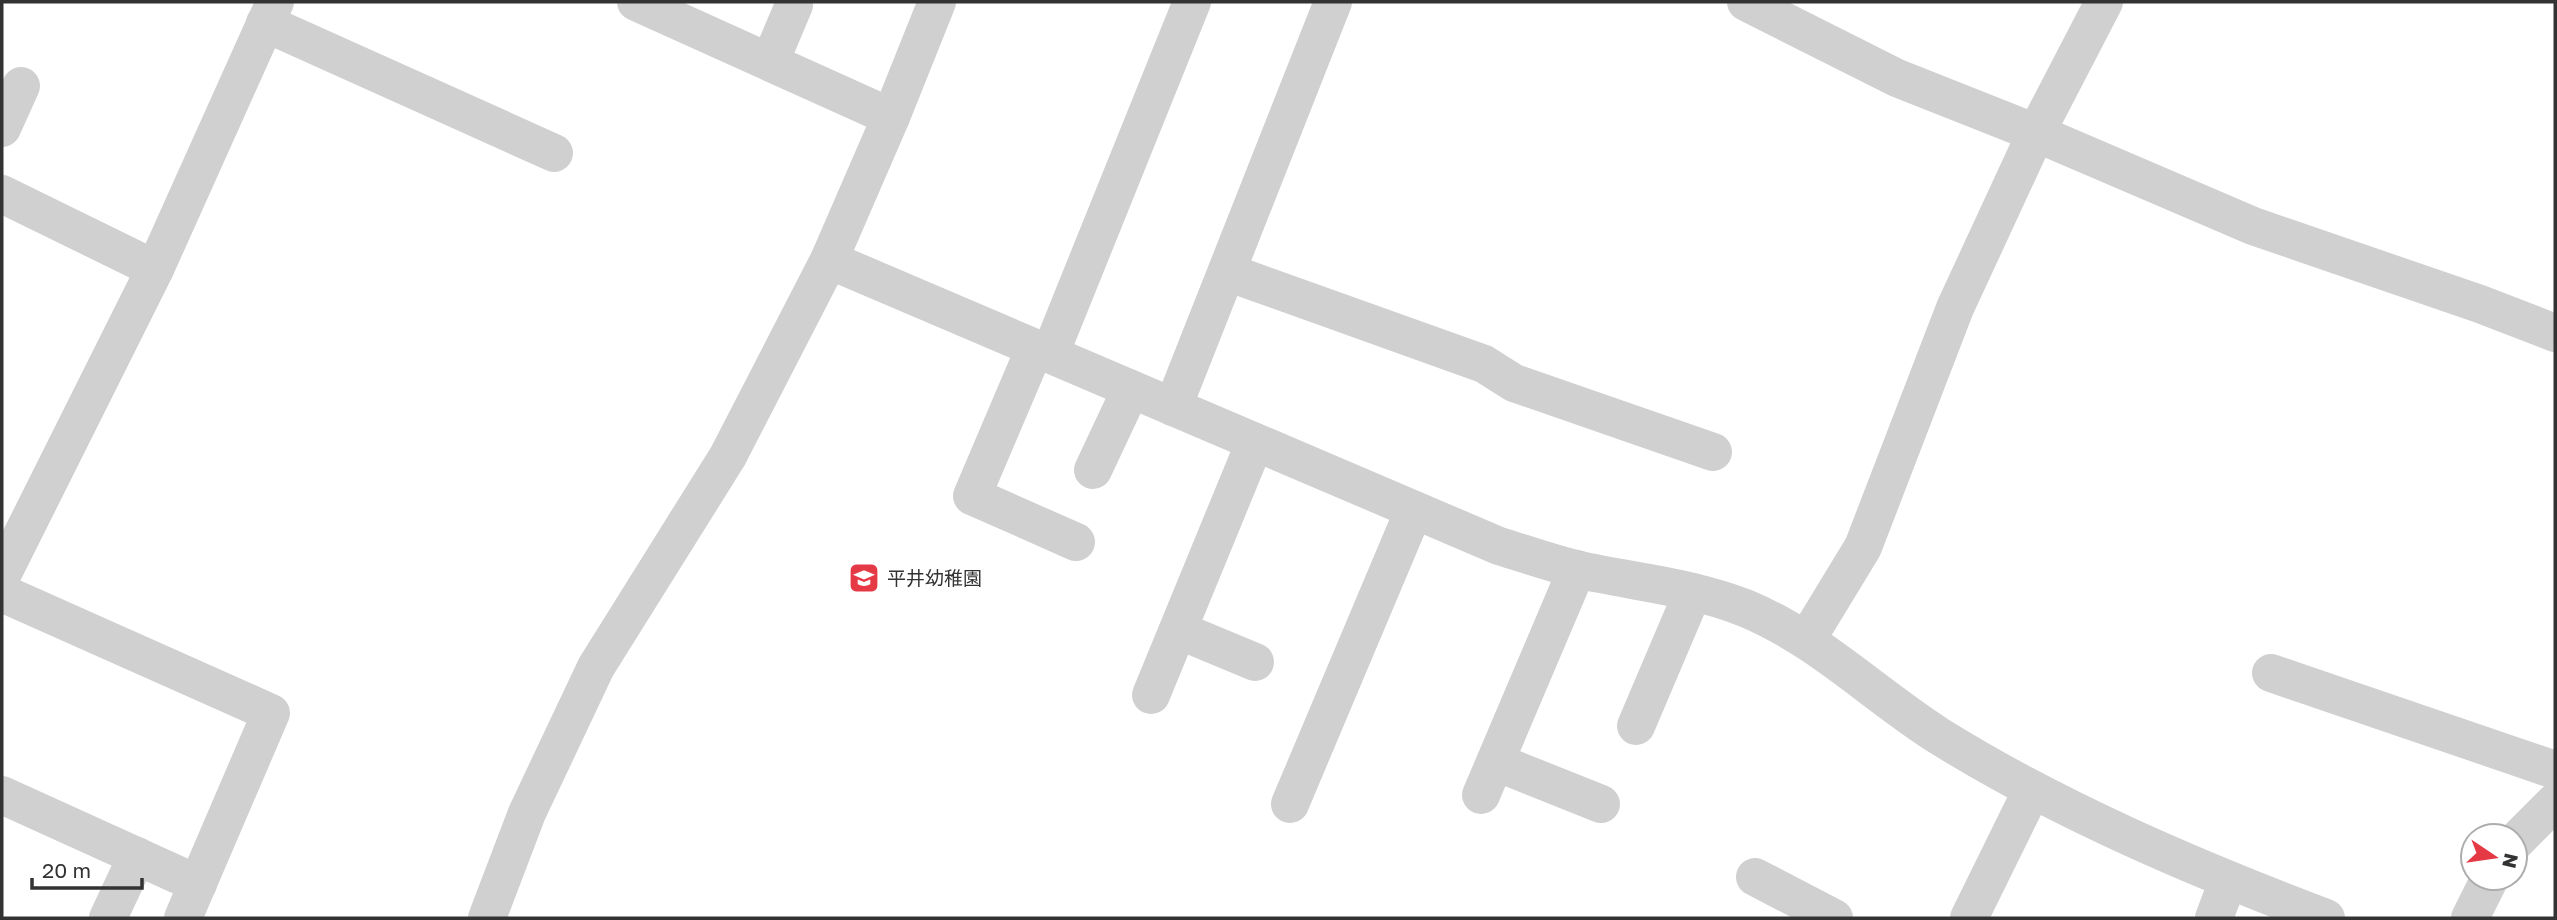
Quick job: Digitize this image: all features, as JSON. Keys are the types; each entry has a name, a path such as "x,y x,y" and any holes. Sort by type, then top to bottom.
{"street":[{"path":"636,2 891,117"},
{"path":"770,62 793,2"},
{"path":"487,918 527,813 596,667 728,456 829,261 937,2"},
{"path":"1076,542 972,496 1042,351 1192,2"},
{"path":"1174,407 1333,2"},
{"path":"1746,2 1897,78 2035,133 2253,226 2480,304 2555,333"},
{"path":"1807,639 1863,547 1955,308 2035,133 2104,2"},
{"path":"2,575 155,270 270,13 554,153"},
{"path":"2,128 21,86"},
{"path":"2,194 155,270"},
{"path":"829,261 1499,546 1577,569 1693,592 1745,608 1807,639 1937,735 2032,790 2228,881 2326,918"},
{"path":"1227,272 1484,365 1514,383 1713,452"},
{"path":"1093,470 1131,389"},
{"path":"1150,695 1255,442"},
{"path":"1290,804 1414,510"},
{"path":"1577,569 1488,779 1601,804"},
{"path":"1636,726 1693,592"},
{"path":"2,593 271,713 190,901 137,856 2,795"},
{"path":"1178,630 1255,662"},
{"path":"2271,673 2555,770"},
{"path":"1969,918 2032,790"},
{"path":"2529,828 2555,802"},
{"path":"108,918 137,856"},
{"path":"1755,877 1834,918"},
{"path":"2214,918 2228,881"},
{"path":"2470,918 2483,892"}],"place":[{"name":"平井幼稚園","path":"864,578"}]}
